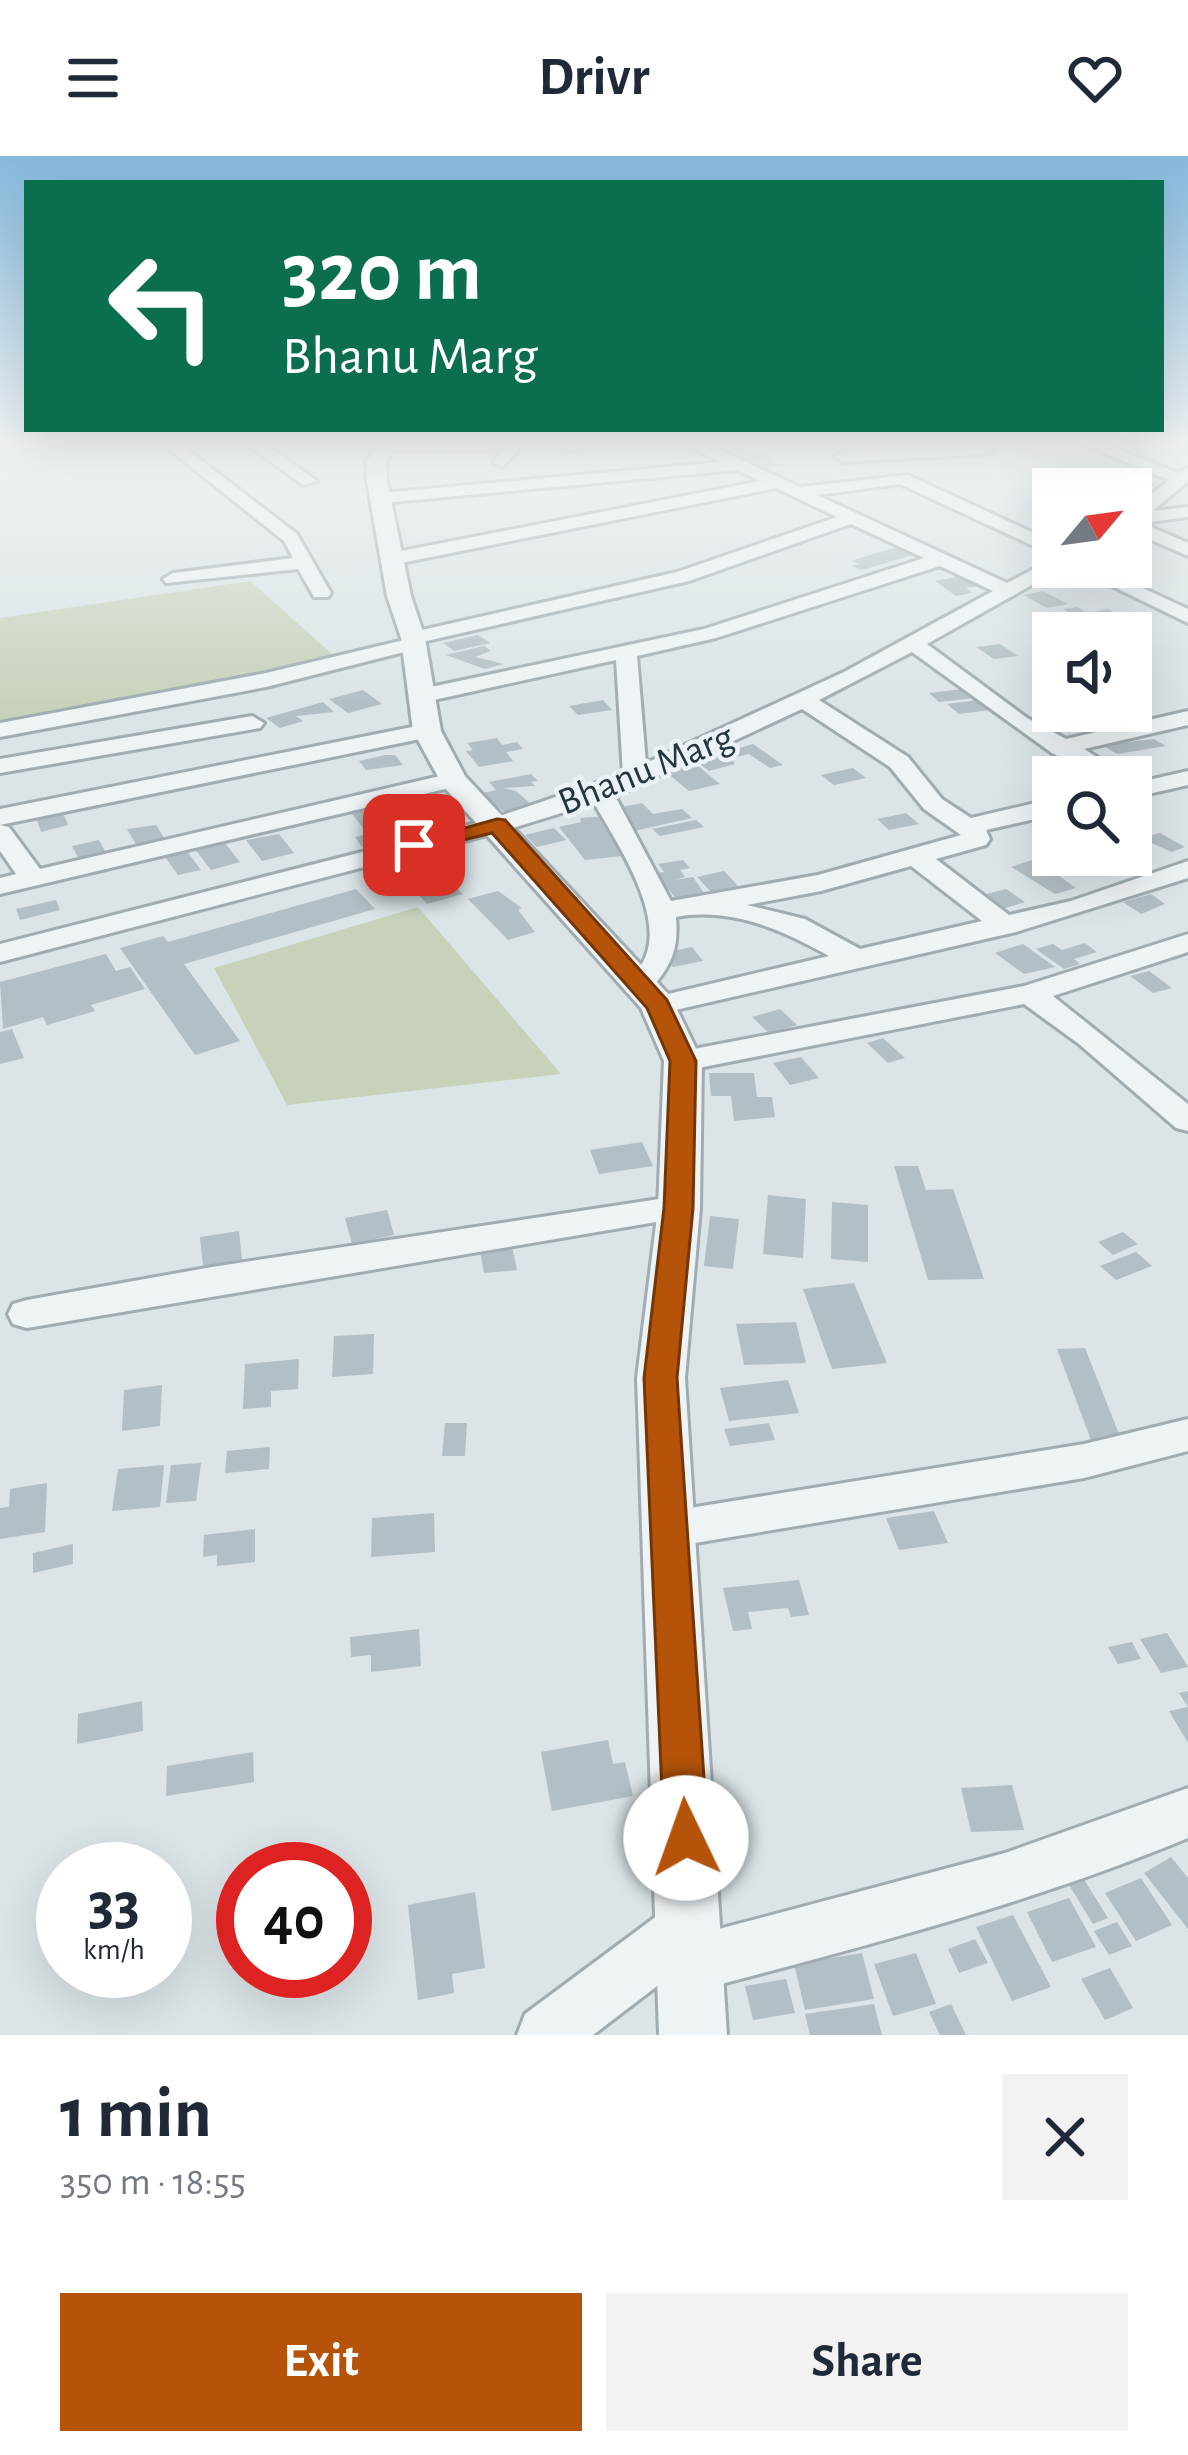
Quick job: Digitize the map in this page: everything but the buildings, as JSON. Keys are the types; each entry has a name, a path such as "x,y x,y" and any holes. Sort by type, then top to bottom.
{"street":[{"path":"281,530 306,562 321,593"},
{"path":"387,530 413,641 424,714 453,781 649,995 683,1061 679,1208 661,1378 693,2035"},
{"path":"391,559 540,530"},
{"path":"0,730 221,689 682,578 818,530"},
{"path":"873,530 1007,590"},
{"path":"1152,531 1188,550"},
{"path":"0,817 424,714 626,653 709,634 941,559"},
{"path":"173,579 306,562"},
{"name":"Bhanu Marg","path":"0,952 601,794 805,700 1032,576"},
{"path":"1127,588 1188,617"},
{"path":"914,644 1076,756"},
{"path":"626,653 635,777"},
{"path":"664,911 820,883 973,842 976,834 933,804 898,762 805,700"},
{"path":"1060,748 1188,718"},
{"path":"0,766 252,723"},
{"path":"1152,784 1188,778"},
{"path":"0,886 453,781"},
{"path":"601,794 664,911 666,938 649,995"},
{"path":"968,827 1032,812"},
{"path":"0,833 32,878"},
{"path":"916,857 1006,926"},
{"path":"649,995 1006,926 1079,907 1188,869"},
{"path":"712,904 795,925 854,958"},
{"path":"683,1061 1030,994 1188,943"},
{"path":"1030,994 1090,1037 1188,1121"},
{"path":"26,1314 212,1280 679,1208"},
{"path":"671,1529 1084,1461 1188,1435"},
{"path":"546,2035 691,1945 992,1882 1120,1842 1188,1813"}],"green space":[{"path":"250,581 341,662 0,730 0,618"},
{"path":"418,907 561,1074 287,1105 214,968"}],"route":[{"path":"414,845 497,825 658,1005 683,1061 679,1208 664,1313 661,1378 686,1838"}]}
